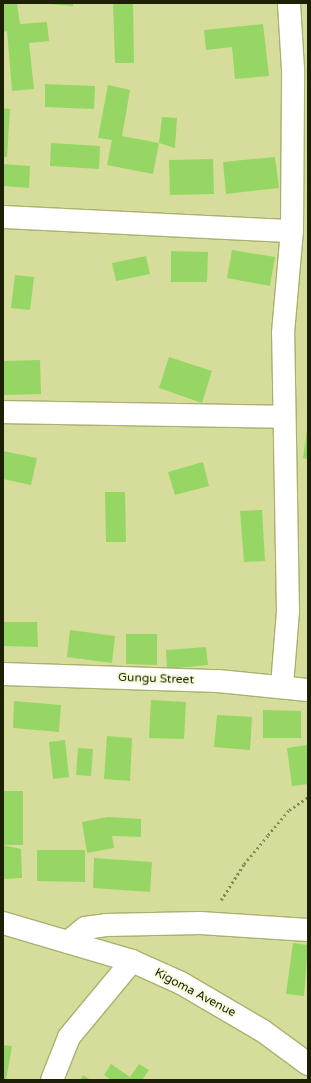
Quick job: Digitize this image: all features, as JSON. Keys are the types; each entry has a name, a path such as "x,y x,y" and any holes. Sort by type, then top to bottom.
{"street":[{"path":"282,686 288,612 284,417 284,333 292,231 293,69 289,3"},
{"path":"3,217 292,231"},
{"path":"3,412 284,417"},
{"name":"Gungu Street","path":"3,674 218,681 282,686 308,690"},
{"name":"Kigoma Avenue","path":"3,923 132,961 188,987 263,1031 308,1064"},
{"path":"68,942 85,928 106,925 200,923 308,930"},
{"path":"52,1080 69,1037 132,961"}],"path":[{"path":"200,923 224,897 244,864 289,810 308,797"}],"building":[{"path":"3,3 17,3 20,24 47,22 49,41 29,43 34,89 12,91 7,31 3,32"},
{"path":"37,3 73,3 73,6"},
{"path":"113,3 133,3 134,63 115,63"},
{"path":"263,24 269,76 235,79 232,47 206,50 204,30"},
{"path":"45,84 95,86 94,109 45,107"},
{"path":"108,85 130,90 122,136 159,143 153,174 107,165 112,140 98,138"},
{"path":"3,108 10,109 7,157 3,157"},
{"path":"162,117 177,118 175,148 159,143"},
{"path":"51,143 100,146 99,169 50,166"},
{"path":"275,157 279,188 226,194 223,162"},
{"path":"213,159 214,194 170,195 169,160"},
{"path":"3,164 30,166 29,188 3,186"},
{"path":"232,250 275,257 270,286 227,278"},
{"path":"171,251 208,252 207,282 171,282"},
{"path":"146,256 150,274 116,281 112,263"},
{"path":"15,275 34,277 30,310 11,308"},
{"path":"169,357 212,371 202,403 159,388"},
{"path":"40,360 41,394 3,395 3,361"},
{"path":"308,430 308,459 303,458"},
{"path":"3,451 37,458 31,485 3,479"},
{"path":"203,462 209,486 175,495 168,472"},
{"path":"105,492 125,492 126,542 106,542"},
{"path":"262,510 265,561 244,562 240,511"},
{"path":"3,622 37,622 38,647 3,646"},
{"path":"70,630 115,636 112,663 67,657"},
{"path":"126,634 157,634 157,665 126,664"},
{"path":"206,647 208,665 167,669 166,650"},
{"path":"151,700 186,702 184,739 149,738"},
{"path":"14,701 61,705 59,732 13,728"},
{"path":"263,710 301,711 301,738 263,738"},
{"path":"217,715 252,717 250,750 214,747"},
{"path":"107,736 132,738 130,781 104,779"},
{"path":"65,740 69,777 53,779 49,742"},
{"path":"307,745 308,784 292,786 287,748"},
{"path":"78,748 93,749 91,776 76,775"},
{"path":"3,791 23,791 23,845 3,845"},
{"path":"108,817 141,819 141,837 112,836 114,848 87,853 82,822"},
{"path":"3,845 21,849 22,878 3,879"},
{"path":"37,850 85,850 85,882 37,881"},
{"path":"94,858 152,862 150,892 93,888"},
{"path":"293,943 308,945 304,996 286,994"},
{"path":"3,1045 12,1046 6,1080 3,1079"},
{"path":"111,1064 130,1077 139,1064 149,1070 142,1080 111,1080 104,1075"},
{"path":"83,1075 91,1080 80,1080"}]}
